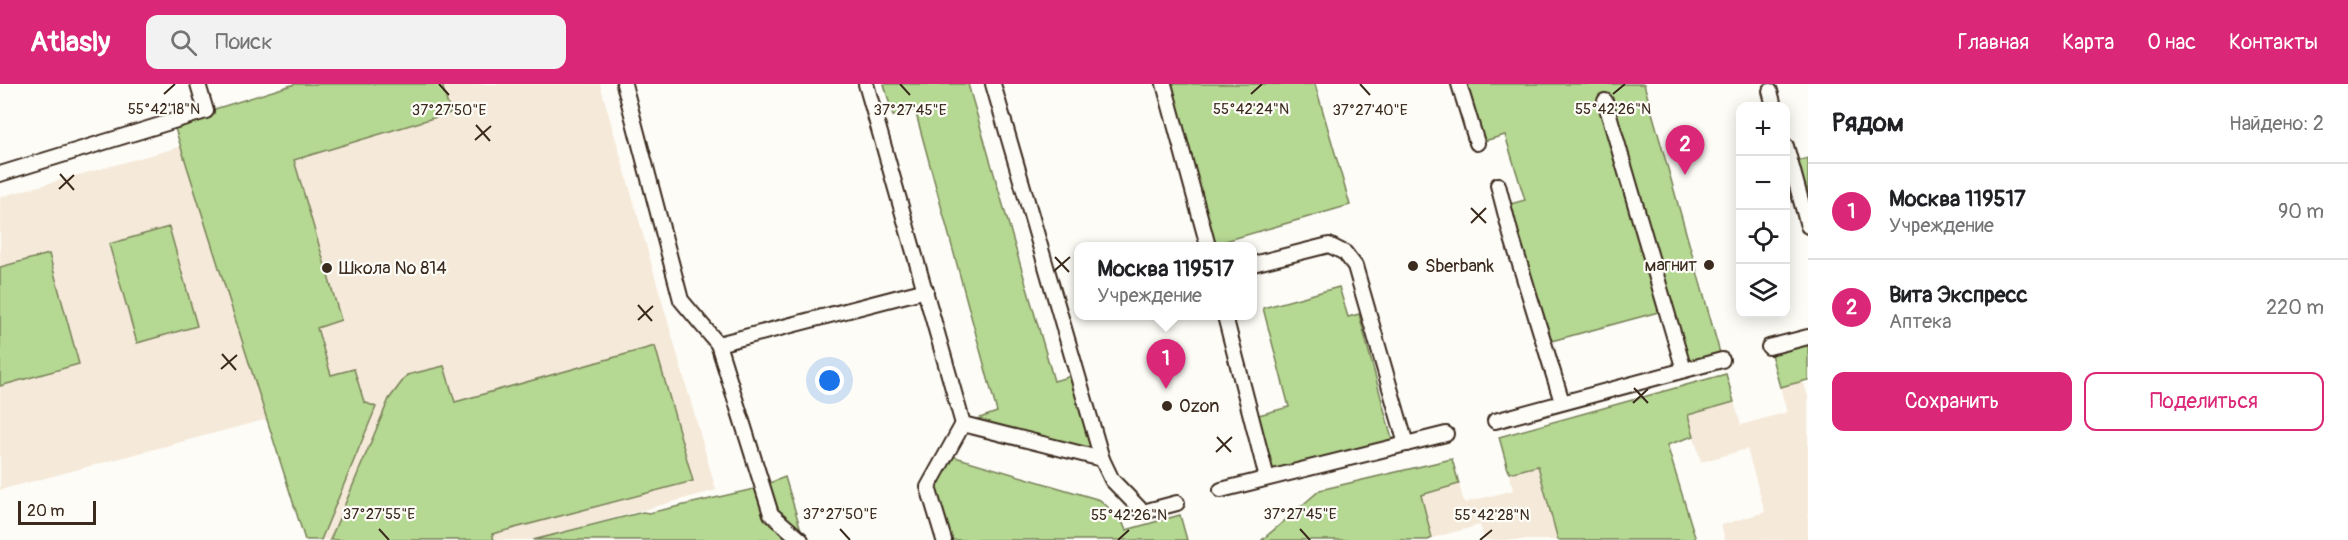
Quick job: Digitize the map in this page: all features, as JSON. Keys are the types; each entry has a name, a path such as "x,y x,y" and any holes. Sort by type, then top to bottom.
{"lane":[{"path":"0,174 206,111 198,84"},
{"path":"624,84 681,300 718,344 771,514 801,540"},
{"path":"866,84 963,424 928,487 944,540"},
{"path":"993,84 1102,459 1112,480 1143,512 1177,503"},
{"path":"1164,84 1207,242"},
{"path":"1459,84 1477,143"},
{"path":"1770,91 1773,102"},
{"path":"1605,101 1684,370"},
{"path":"1788,156 1808,226"},
{"path":"1498,185 1510,235 1562,402"},
{"path":"1257,263 1329,245 1345,254 1354,266 1406,444"},
{"path":"718,344 926,290"},
{"path":"1226,320 1267,478"},
{"path":"1769,347 1808,337"},
{"path":"1495,421 1722,360"},
{"path":"963,424 1102,459"},
{"path":"1221,490 1446,434"}],"shaded area":[{"name":"Школа № 814","path":"404,84 600,84 716,490 534,540 305,540 268,419 0,490 0,197"},
{"path":"1803,381 1808,397 1808,540 1725,540 1721,525 1765,512 1747,449 1701,462 1688,415 1734,402 1741,425 1787,412 1780,387"},
{"path":"1538,465 1558,540 1485,540 1480,525 1432,538 1421,495 1459,484 1464,503 1513,490 1509,473"}],"green space":[{"path":"295,84 442,84 450,113 294,160 341,320 317,328 331,375 354,369 364,402 376,407 321,540 305,540 173,122"},
{"path":"884,84 968,84 1054,381 1078,374 1102,459 963,424 997,412 915,110 893,116"},
{"path":"1164,84 1315,84 1350,205 1222,242 1207,242"},
{"path":"1459,84 1644,84 1722,360 1684,370 1666,310 1544,343 1503,206 1525,200 1505,135 1477,143"},
{"path":"1808,158 1808,226 1790,163"},
{"path":"169,227 197,326 137,343 109,244"},
{"path":"49,254 79,364 0,386 0,267"},
{"path":"1339,287 1348,317 1359,314 1394,447 1267,478 1251,417 1289,407 1263,308"},
{"path":"1808,337 1808,380 1780,387 1769,347"},
{"path":"655,346 693,481 492,534 494,540 330,540 389,399 407,375 444,366 455,402"},
{"path":"1726,374 1734,402 1688,415 1694,436 1667,445 1696,540 1558,540 1538,466 1509,473 1499,437"},
{"path":"945,454 1100,500 1121,519 1126,530 1180,515 1187,540 945,540 928,487"},
{"path":"1452,459 1459,484 1421,495 1432,538 1428,540 1262,540 1320,490"},
{"path":"785,477 804,540 533,540 643,512 649,513 754,489"}],"place":[{"name":"Вита Экспресс","path":"1685,175"},
{"name":"магнит","path":"1709,265"},
{"name":"Sberbank","path":"1413,266"},
{"name":"Школа № 814","path":"327,268"},
{"name":"Москва 119517","path":"1166,389"},
{"name":"Ozon","path":"1167,406"}]}
